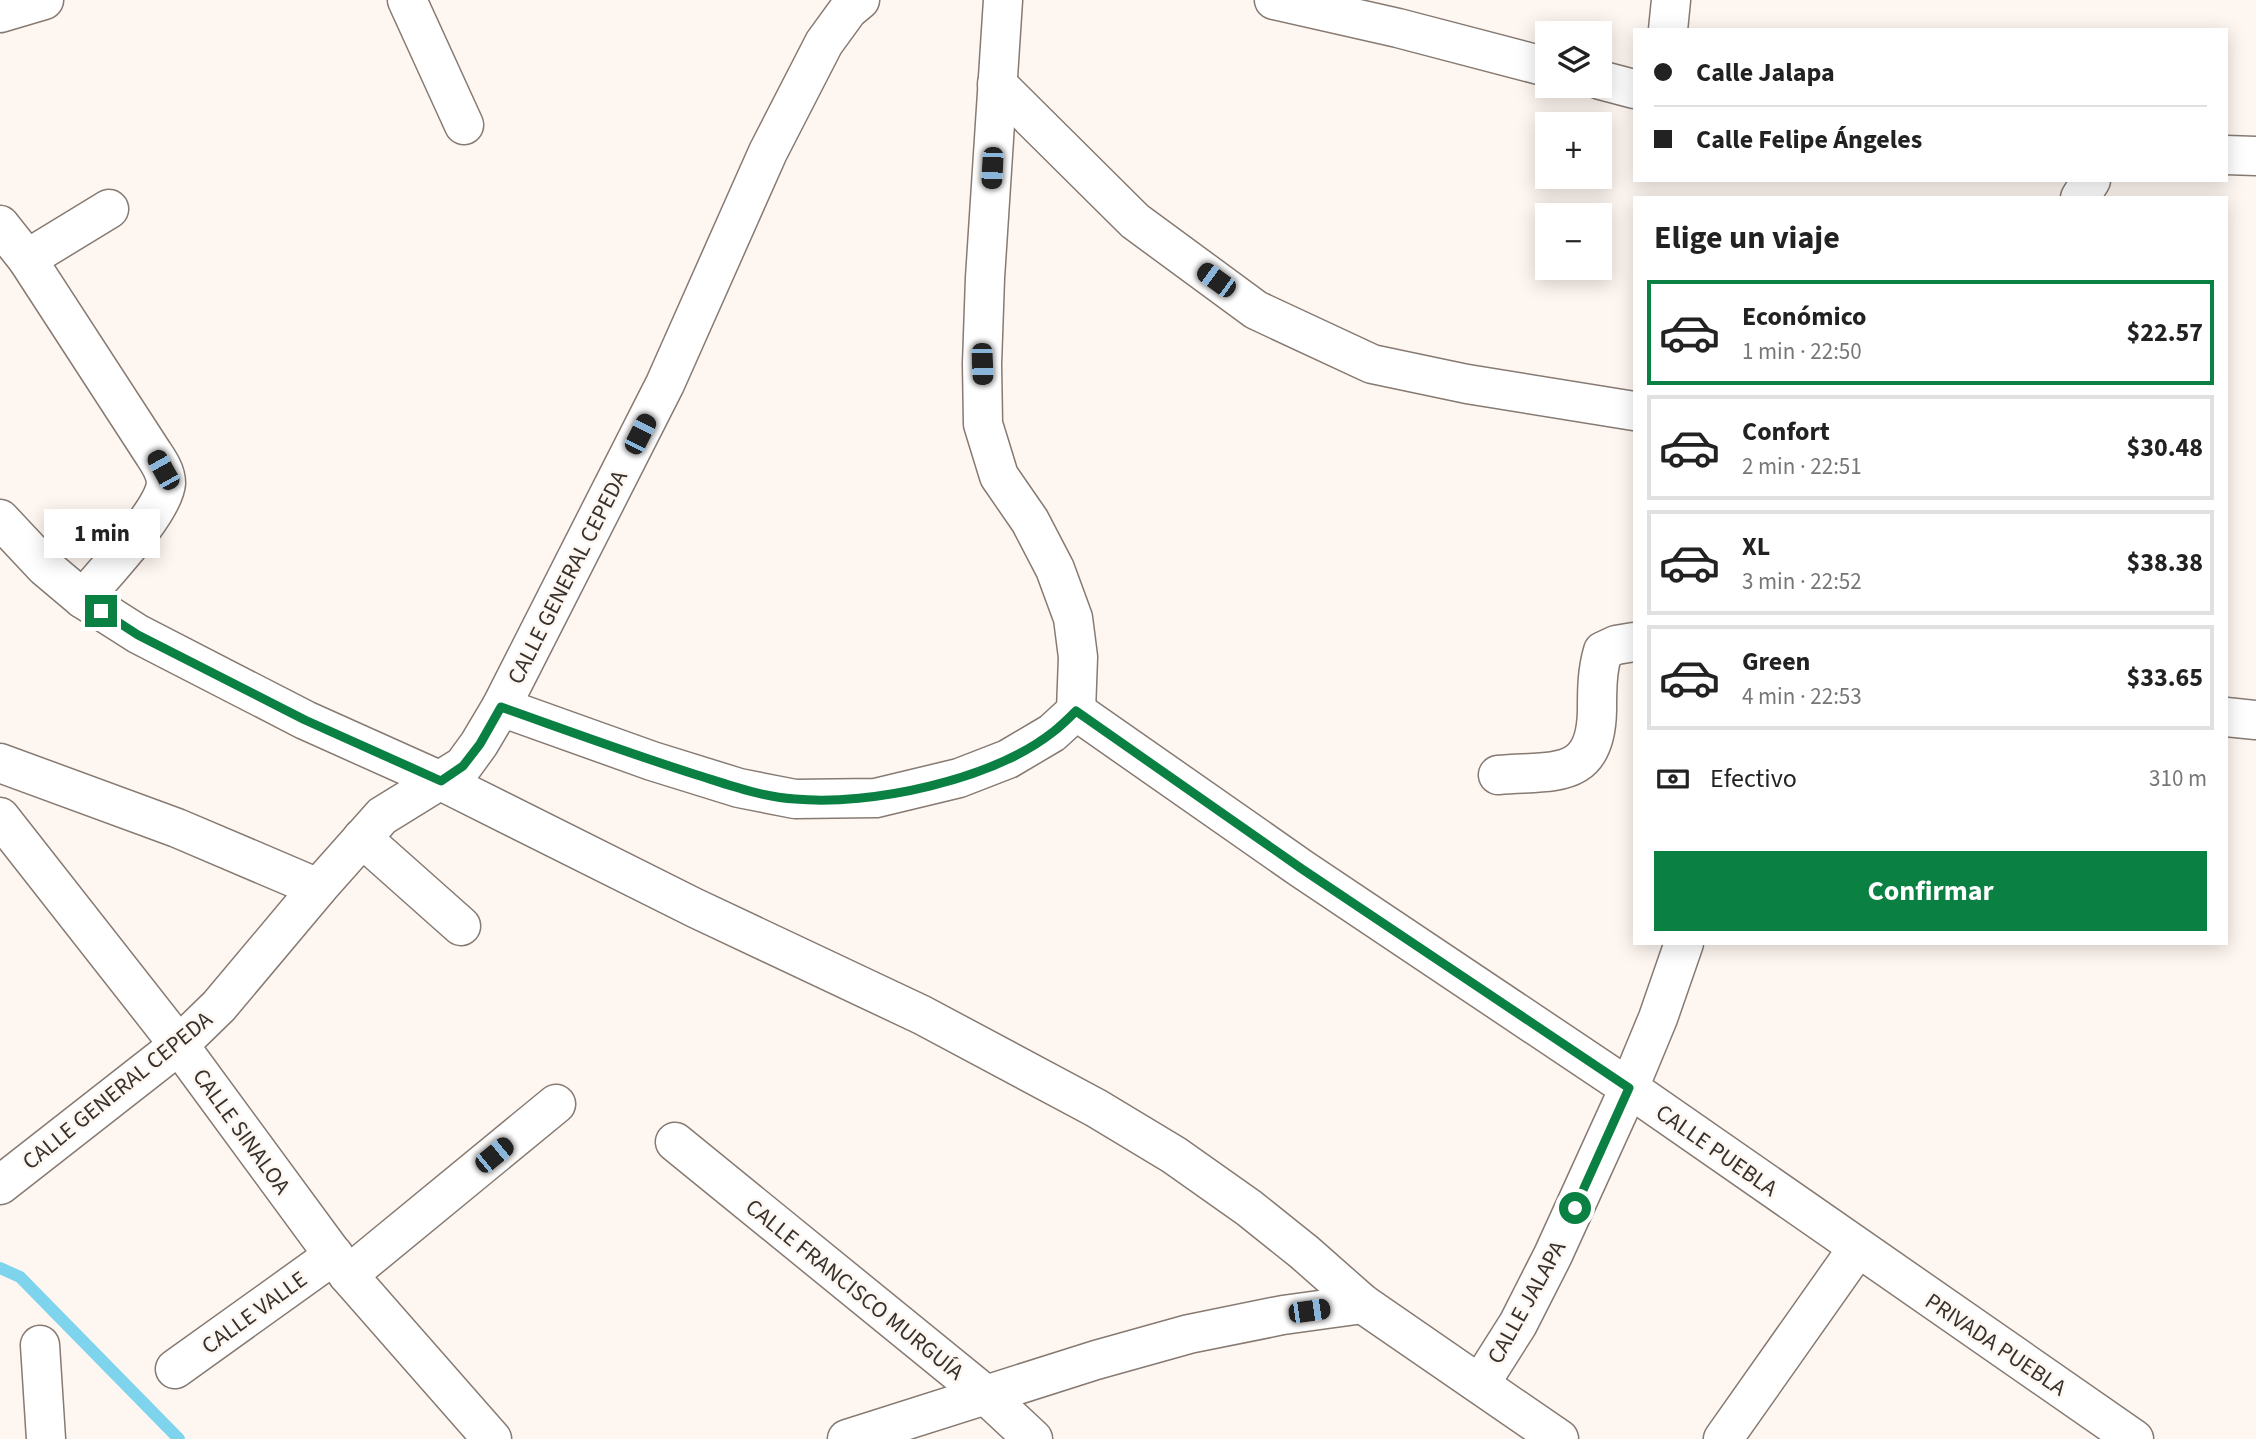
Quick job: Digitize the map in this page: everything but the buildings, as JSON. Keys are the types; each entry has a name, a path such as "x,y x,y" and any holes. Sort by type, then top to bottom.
{"street":[{"path":"0,13 44,0"},
{"path":"407,0 464,125"},
{"path":"501,707 664,765 740,788 795,799 876,798 959,778 1008,759 1052,733 1076,711 1078,657 1073,618 1055,569 1030,522 999,475 983,424 983,328 1003,0"},
{"path":"1274,0 1535,63"},
{"path":"1668,28 1671,0"},
{"name":"CALLE GENERAL CEPEDA","path":"0,1185 179,1045 219,1006 382,816 463,766 480,744 665,384 768,152 824,43 850,3"},
{"path":"1612,83 1633,89"},
{"path":"997,85 1135,221 1256,310 1372,364 1467,384 1633,411"},
{"path":"2228,155 2256,156"},
{"path":"27,259 108,209"},
{"path":"0,225 27,259 153,453 163,470 166,482 152,514 83,599"},
{"name":"CALLE JALAPA","path":"0,519 45,567 83,599 138,635 305,720 441,781 695,908 922,1015 1096,1108 1174,1155 1249,1208 1363,1304 1480,1384 1518,1324 1553,1255 1629,1088 1658,1018 1683,945"},
{"path":"1498,775 1576,766 1594,744 1598,668 1603,651 1633,642"},
{"name":"CALLE PUEBLA","path":"1076,711 1302,869 1629,1088 1857,1249"},
{"path":"2228,717 2256,720"},
{"path":"0,763 177,828 318,888"},
{"name":"CALLE SINALOA","path":"0,817 179,1045 341,1265 492,1439"},
{"path":"362,838 461,926"},
{"name":"CALLE VALLE","path":"174,1369 341,1265 556,1104"},
{"name":"CALLE FRANCISCO MURGUÍA","path":"676,1142 986,1396 1033,1439"},
{"path":"1723,1439 1857,1249"},
{"name":"PRIVADA PUEBLA","path":"1857,1249 2134,1439"},
{"path":"847,1439 1096,1360 1189,1334 1283,1315 1363,1304"},
{"path":"40,1345 46,1439"},
{"path":"1480,1384 1559,1439"}],"waterway":[{"path":"0,1268 20,1277 179,1439"}],"route":[{"path":"101,611 138,635 305,720 441,781 463,766 480,744 501,707 652,761 740,788 795,799 876,798 959,778 1008,759 1052,733 1076,711 1302,869 1629,1088 1575,1208"}]}
